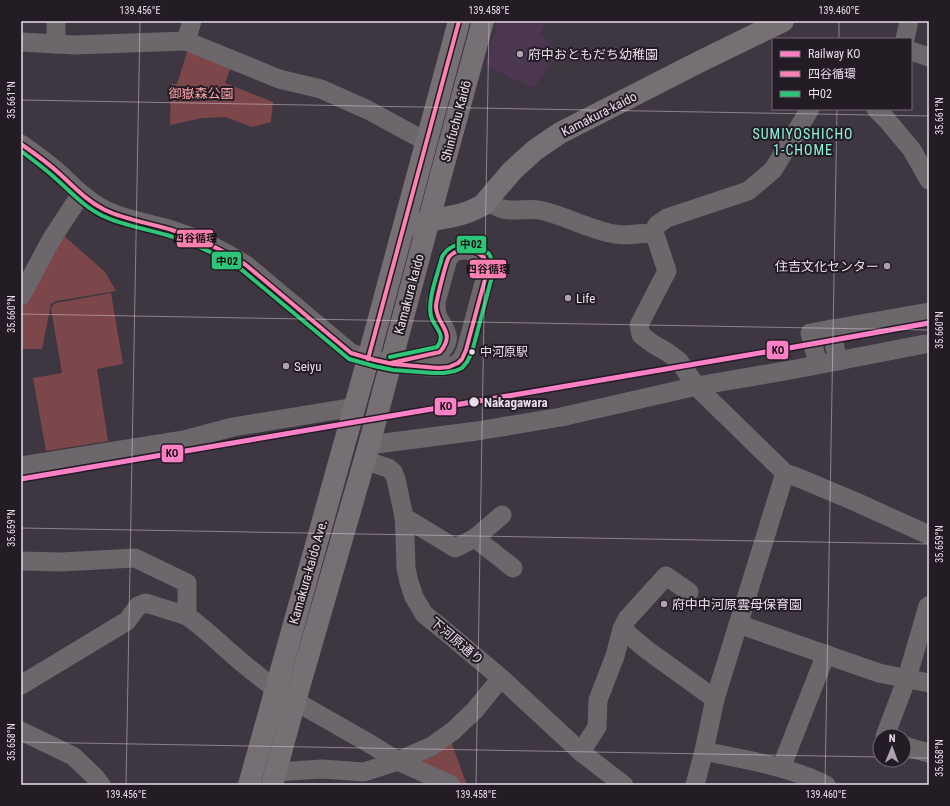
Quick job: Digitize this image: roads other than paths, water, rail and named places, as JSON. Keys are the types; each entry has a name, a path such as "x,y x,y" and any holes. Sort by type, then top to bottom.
{"main road":[{"name":"Shinfuchu Kaidō","path":"402,231 459,21"},
{"name":"Shinfuchu Kaidō","path":"429,221 484,21"},
{"name":"Kamakura-kaido","path":"402,231 420,223 454,216 483,205 512,171 535,150 560,133 783,21"},
{"name":"Kamakura kaido","path":"367,453 429,221"},
{"name":"Kamakura kaido","path":"368,358 402,231"},
{"name":"Kamakura-kaido Ave.","path":"249,785 368,358"},
{"name":"Kamakura-kaido Ave.","path":"274,779 295,701 367,453"}],"street":[{"path":"56,21 56,44"},
{"path":"186,41 192,21"},
{"path":"905,38 909,21"},
{"path":"21,42 74,45 186,41 279,79 321,89 368,110 427,142"},
{"path":"912,51 929,57"},
{"path":"652,234 657,225 666,218 748,191 773,170 809,110"},
{"path":"877,110 912,150 929,180"},
{"path":"21,144 59,173 81,194 95,204 114,214 172,230 191,237 246,265 351,353 368,358 391,363 442,367 451,366 458,362 464,356 488,268 486,261 482,256 465,249 456,251 451,254 448,259 436,302 438,316 448,336 445,347 440,352 391,363"},
{"path":"21,296 51,240 81,194"},
{"path":"487,200 502,209 539,210 616,235 652,234 656,238 667,271 639,325 641,335 679,361 703,393 786,473 928,534"},
{"path":"818,364 810,333 929,312"},
{"path":"443,324 455,332 461,333 472,327"},
{"path":"831,329 838,361"},
{"path":"367,453 477,431 561,417 697,386 925,344"},
{"path":"21,466 184,440 233,427 355,407"},
{"name":"下河原通り","path":"367,453 393,472 396,479 404,517 406,568 414,597 424,614 501,678 581,752 624,785"},
{"path":"695,785 715,699 786,473"},
{"path":"404,517 455,548 475,538 502,515"},
{"path":"475,538 513,568"},
{"path":"21,561 61,562 135,558 187,583 187,616"},
{"path":"581,752 597,728 598,700 626,618 666,576 689,592"},
{"path":"21,685 127,621 138,606 146,603 187,616 276,689"},
{"path":"888,728 906,678 928,606"},
{"path":"738,624 879,673 929,683"},
{"path":"622,628 648,650 715,699"},
{"path":"781,768 826,654"},
{"path":"274,779 322,769 364,772 398,761 432,746 453,731 475,710 501,678"},
{"path":"295,701 398,761 451,785"},
{"path":"21,731 72,756 95,777 101,785"},
{"path":"912,749 929,754"},
{"path":"704,751 781,768 801,774 826,785"}],"rail line":[{"name":"KO","path":"21,479 929,323"}],"place":[{"name":"府中おともだち幼稚園","path":"520,54"},
{"name":"住吉文化センター","path":"887,266"},
{"name":"Life","path":"568,298"},
{"name":"中河原駅","path":"472,352"},
{"name":"Seiyu","path":"286,366"},
{"name":"Nakagawara","path":"474,402"},
{"name":"府中中河原雲母保育園","path":"664,604"}],"district":[{"name":"SUMIYOSHICHO 1-CHOME","path":"803,142"}],"park label":[{"name":"御嶽森公園","path":"201,93"}]}
